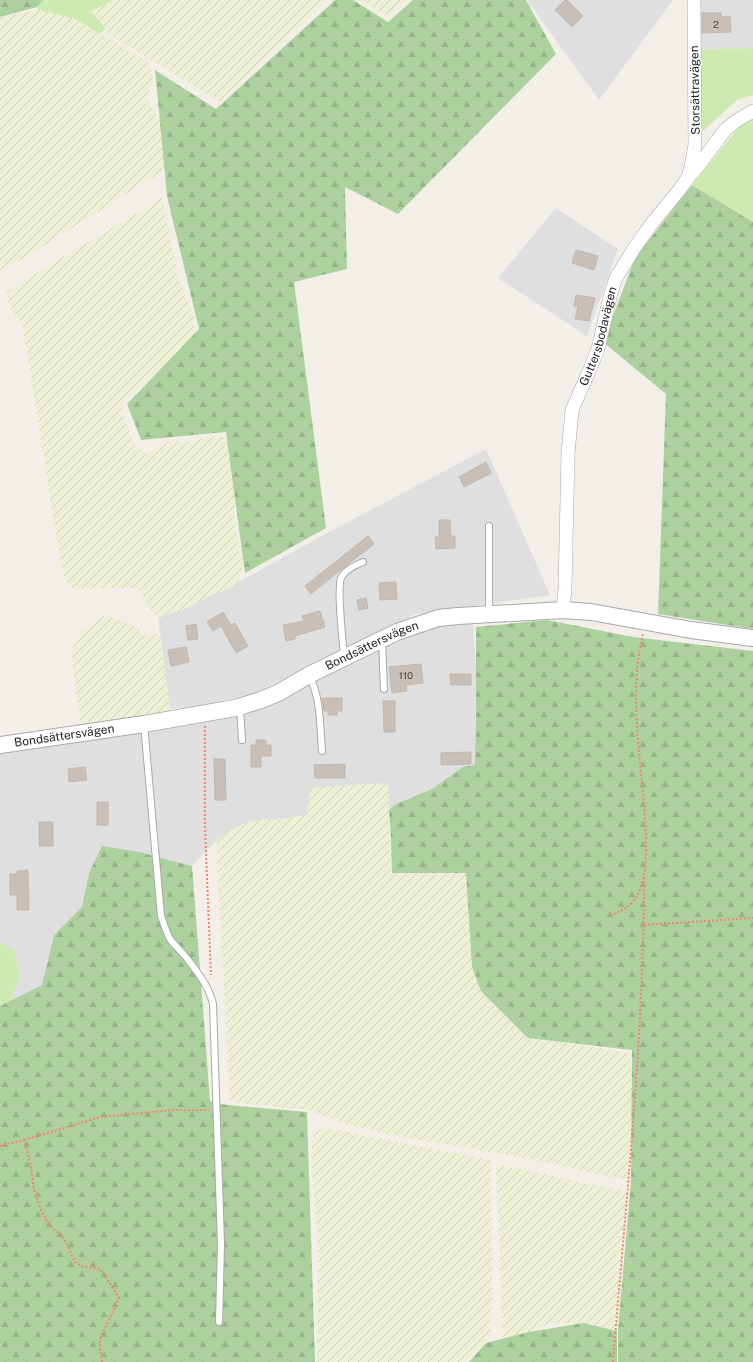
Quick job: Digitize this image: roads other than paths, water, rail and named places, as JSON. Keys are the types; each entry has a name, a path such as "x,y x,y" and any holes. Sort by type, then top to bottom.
{"street":[{"name":"Storsättravägen","path":"687,179 692,167 695,145 694,0"},
{"name":"Guttersbodavägen","path":"563,610 569,430 572,410 598,348 616,278 635,247 653,222 680,190 725,130 736,121 753,111"},
{"name":"Bondsättersvägen","path":"0,745 144,724 240,706 261,700 397,632 438,618 563,610 591,612 691,630 753,638"}],"lane":[{"path":"489,526 490,614"},
{"path":"344,658 339,589 341,576 351,567 363,562"},
{"path":"382,640 384,689"},
{"path":"309,676 315,687 322,751"},
{"path":"240,706 242,740"},
{"path":"144,724 161,916 171,940 206,985 213,1004 221,1244 219,1322"}]}
